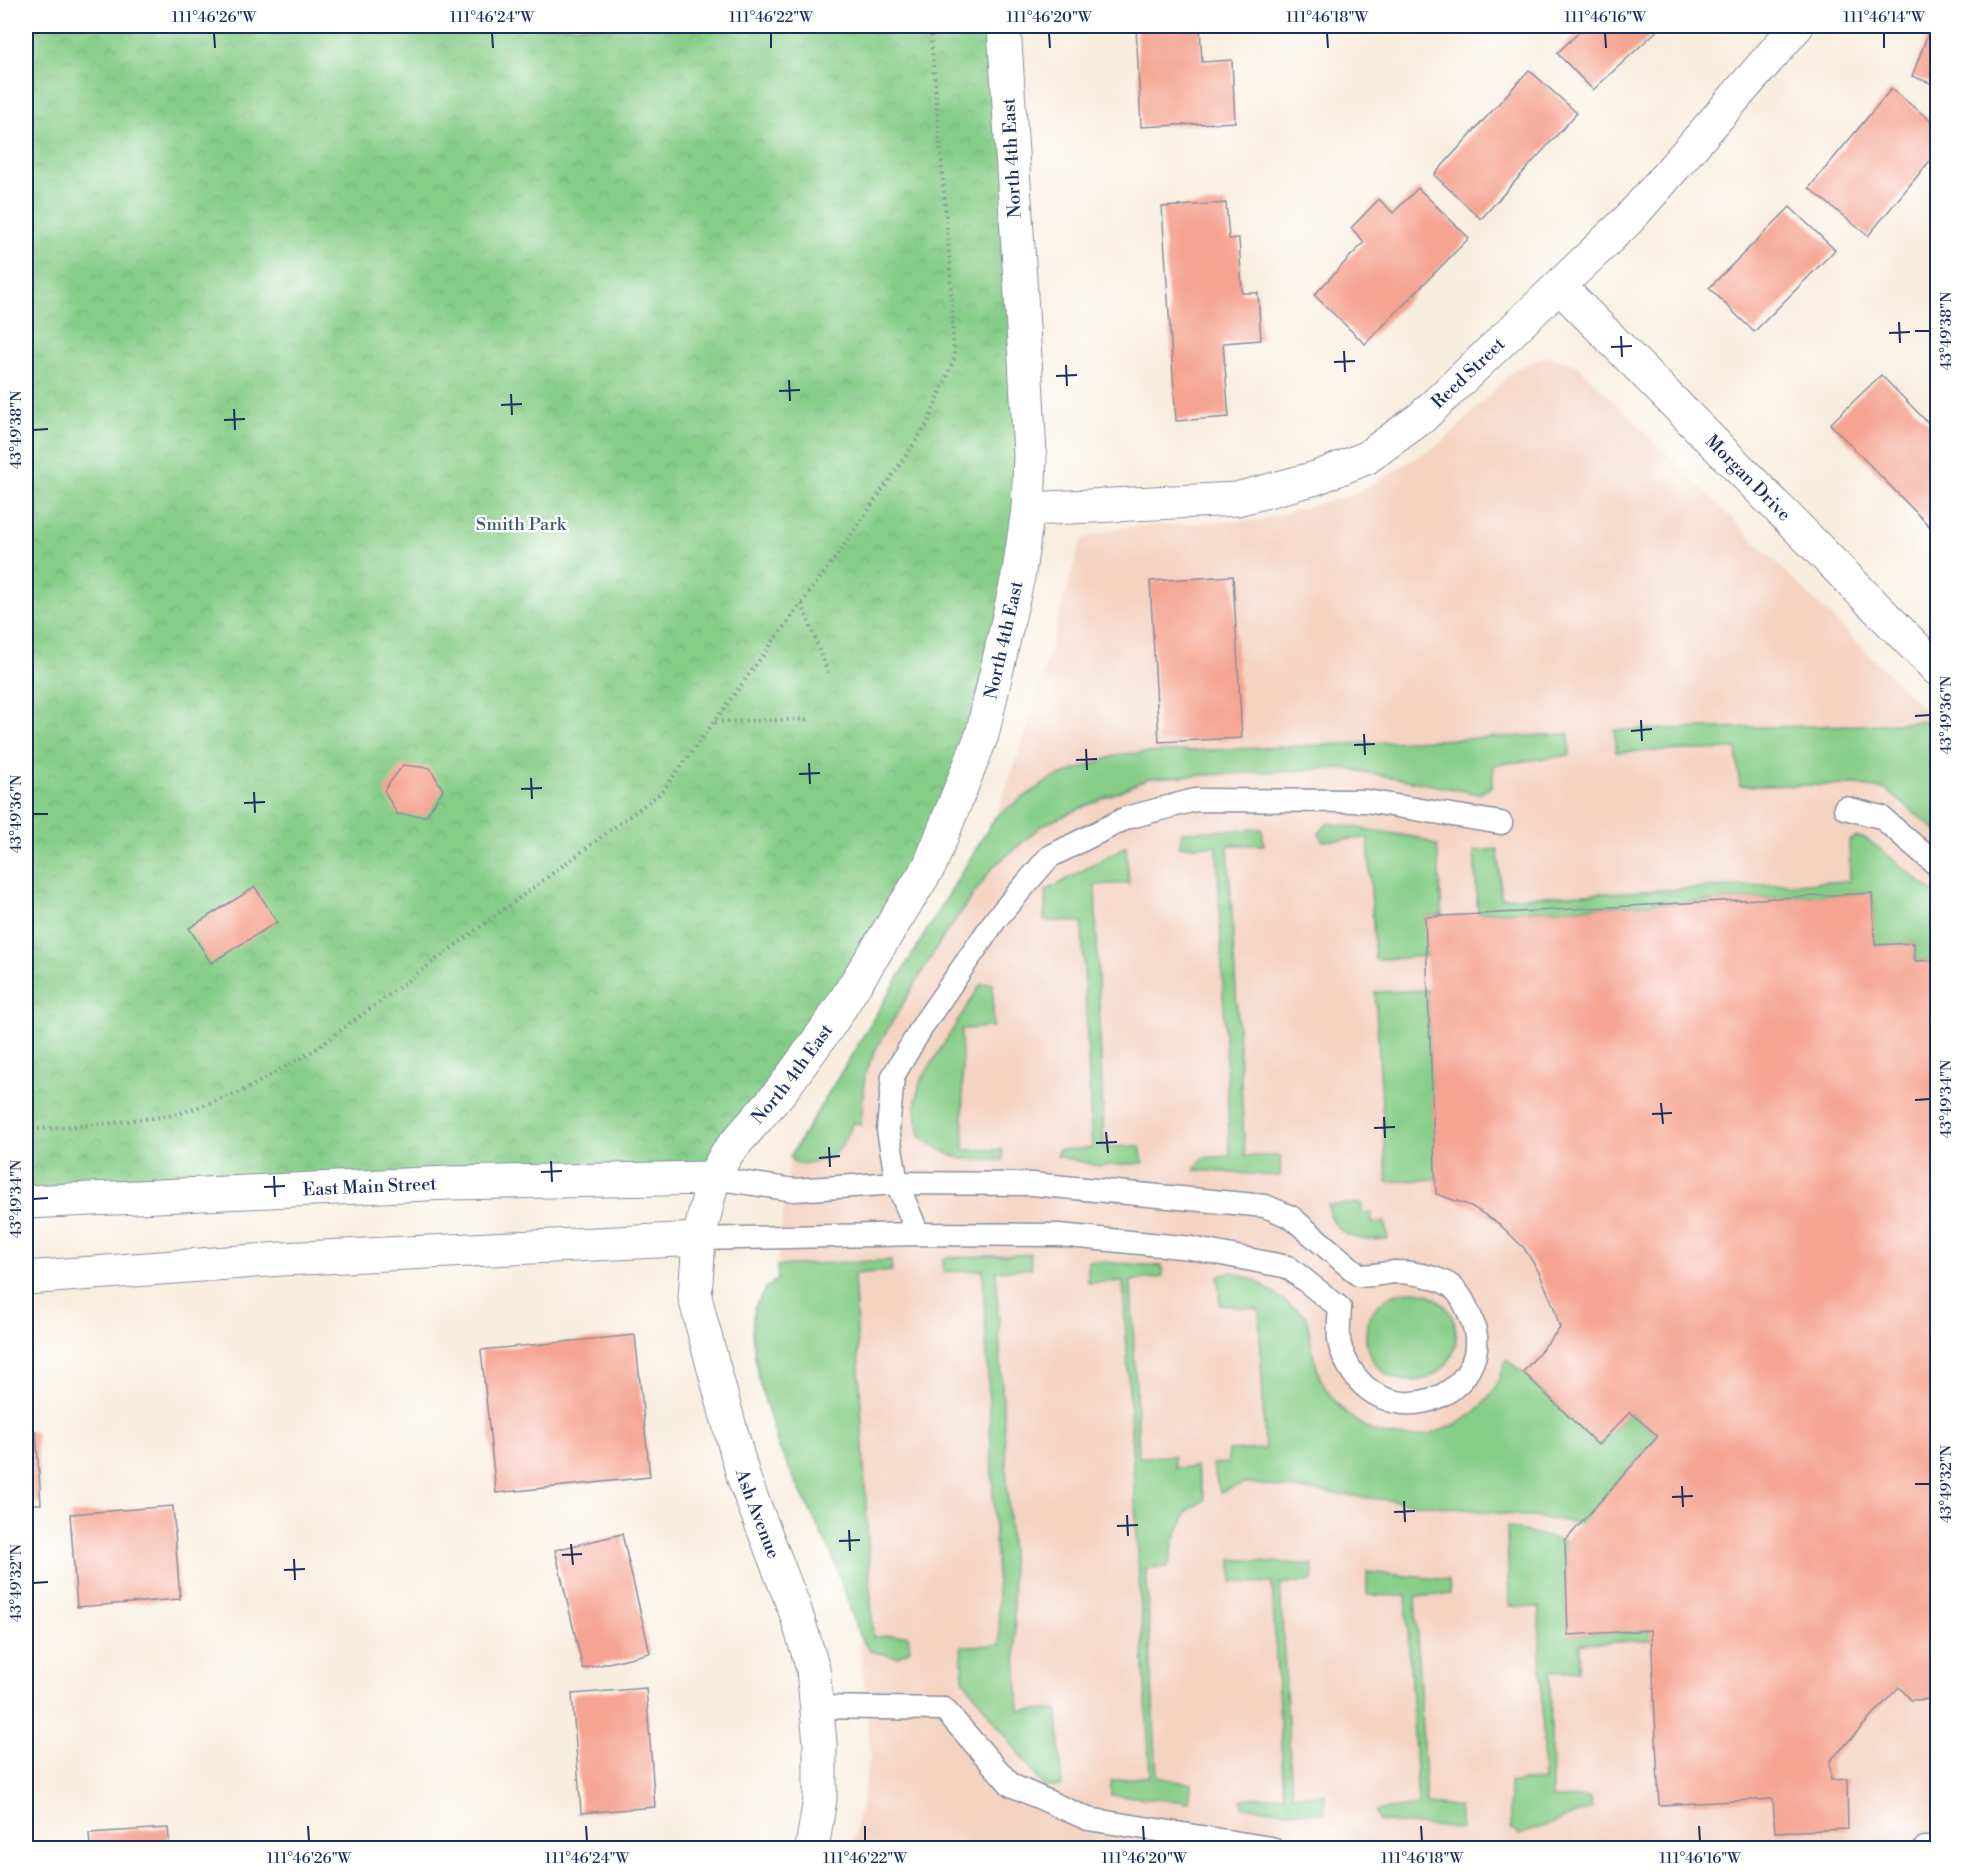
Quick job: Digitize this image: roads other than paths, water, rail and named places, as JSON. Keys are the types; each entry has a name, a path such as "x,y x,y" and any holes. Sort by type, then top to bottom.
{"street":[{"name":"North 4th East","path":"713,1178 727,1154 781,1091 830,1024 930,865 981,735 1019,572 1028,509 1030,456 1004,26"},
{"name":"Reed Street","path":"1028,509 1237,498 1316,478 1366,458 1421,418 1629,219 1797,26"},
{"name":"Morgan Drive","path":"1560,287 1938,670"},
{"name":"East Main Street","path":"26,1203 460,1183 713,1178"},
{"name":"Ash Avenue","path":"713,1178 699,1239 695,1297 744,1479 795,1610 813,1669 820,1743 820,1799 812,1848"},
{"path":"26,1278 281,1259 699,1239"}],"lane":[{"path":"918,1234 897,1183 888,1130 893,1076 926,1022 996,919 1049,857 1126,818 1195,800 1366,801 1501,823"},
{"path":"1845,808 1881,817 1938,866"},
{"path":"699,1239 918,1234 1059,1235 1191,1248 1288,1267 1340,1308 1340,1348 1358,1382 1376,1395 1399,1403 1426,1402 1450,1392 1465,1374 1474,1352 1474,1327 1464,1302 1450,1285 1425,1275 1394,1272 1372,1277 1359,1275 1291,1216 1265,1206 1032,1184 897,1183 794,1190 713,1178"},
{"path":"817,1707 944,1709 1011,1785 1088,1820 1271,1848"},
{"path":"1925,1848 1938,1848"}],"park label":[{"name":"Smith Park","path":"521,524"}]}
